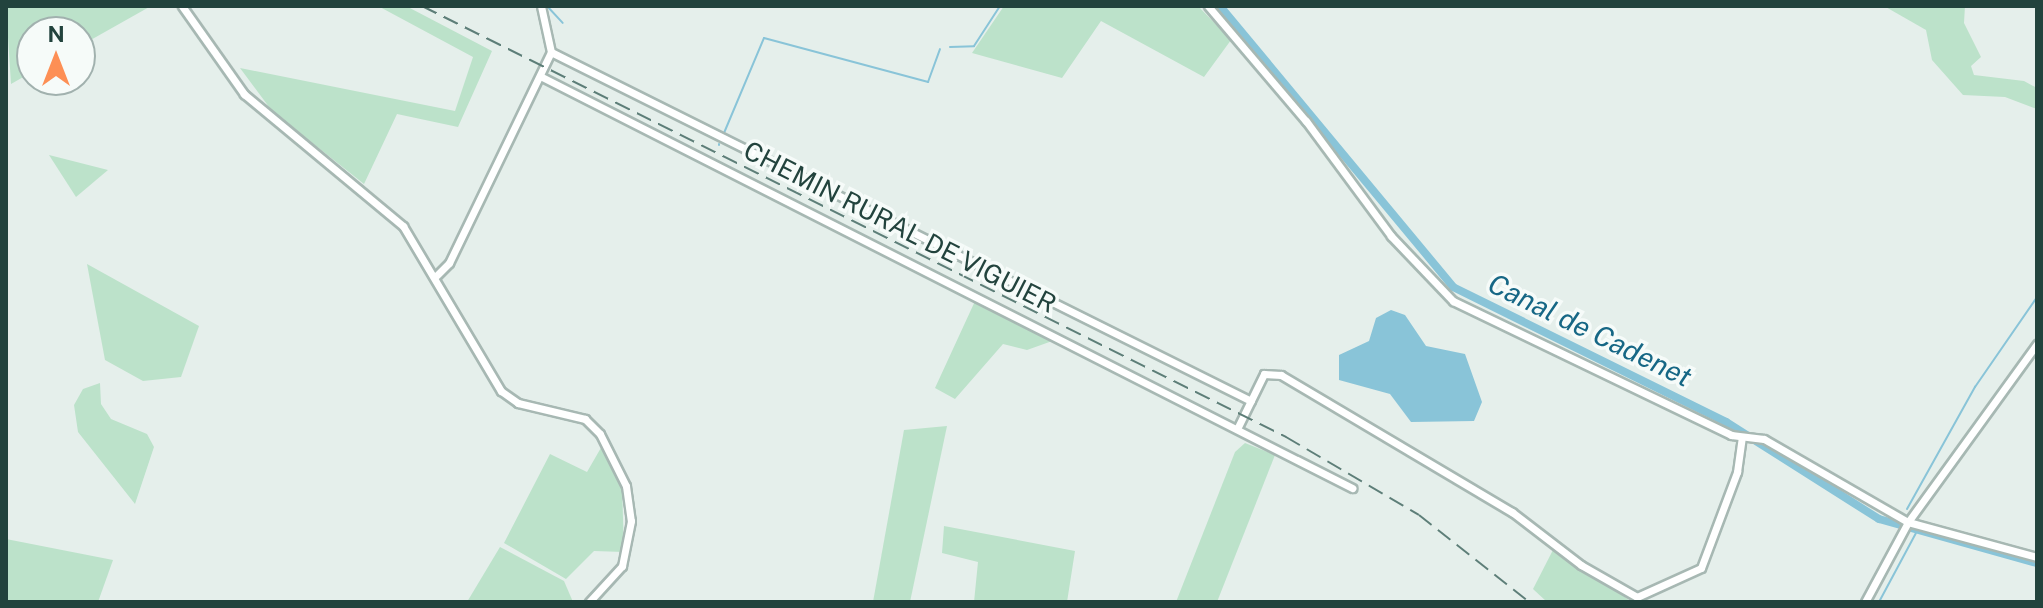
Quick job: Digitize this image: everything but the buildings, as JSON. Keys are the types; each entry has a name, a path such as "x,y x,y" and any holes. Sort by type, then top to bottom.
{"street":[{"path":"182,6 244,94 382,205 437,275 501,391 518,403 585,419 600,434 628,497 626,557 589,602"},
{"path":"437,275 449,263 551,52 541,6"},
{"path":"1208,6 1439,291 1468,310 1743,437 1756,439 1906,527 2037,557"},
{"name":"CHEMIN RURAL DE VIGUIER","path":"551,52 1251,401"},
{"path":"540,76 1238,427 1352,488"},
{"path":"1866,601 1906,527 2037,344"},
{"path":"1238,427 1264,374 1281,375 1512,512 1581,565 1637,597 1701,568 1737,472 1743,437"}],"green space":[{"path":"6,6 151,6 96,37 96,16 16,16 16,81 11,84"},
{"path":"378,6 406,6 492,51 458,127 397,114 364,184 272,111 240,68 455,111 473,57"},
{"path":"1004,6 1198,6 1231,40 1204,77 1101,21 1062,78 972,53"},
{"path":"1884,6 1965,6 1964,23 1981,57 1971,66 1974,75 2024,81 2037,88 2037,109 2005,97 1963,95 1932,60 1926,30"},
{"path":"49,155 108,170 76,197"},
{"path":"87,264 199,326 181,377 143,381 105,360"},
{"path":"976,299 1055,340 1027,350 1003,344 955,399 935,388"},
{"path":"100,383 101,404 111,419 147,434 154,447 135,504 78,432 74,405 83,389"},
{"path":"947,426 910,602 873,602 904,430"},
{"path":"1245,443 1275,455 1217,602 1176,602 1235,452"},
{"path":"602,446 622,484 624,552 594,551 566,579 504,543 550,454 587,472"},
{"path":"944,526 1075,551 1067,602 974,602 978,562 942,553"},
{"path":"6,539 113,560 98,602 6,602"},
{"path":"500,547 564,581 573,602 467,602"},
{"path":"1554,548 1631,602 1547,602 1533,589"}],"water":[{"path":"1391,310 1405,315 1426,346 1465,354 1482,402 1474,421 1411,422 1390,394 1339,380 1339,355 1369,341 1376,318"}],"waterway":[{"path":"547,6 563,23"},
{"path":"950,47 974,46 1000,6"},
{"name":"Canal de Cadenet","path":"1220,6 1453,287 1726,422 1879,519 2037,563"},
{"path":"724,133 764,38 928,82 940,49"},
{"path":"1907,509 1975,387 2037,297"},
{"path":"1879,602 1916,533"}],"railway":[{"path":"422,6 1286,437 1419,515 1529,602"}]}
